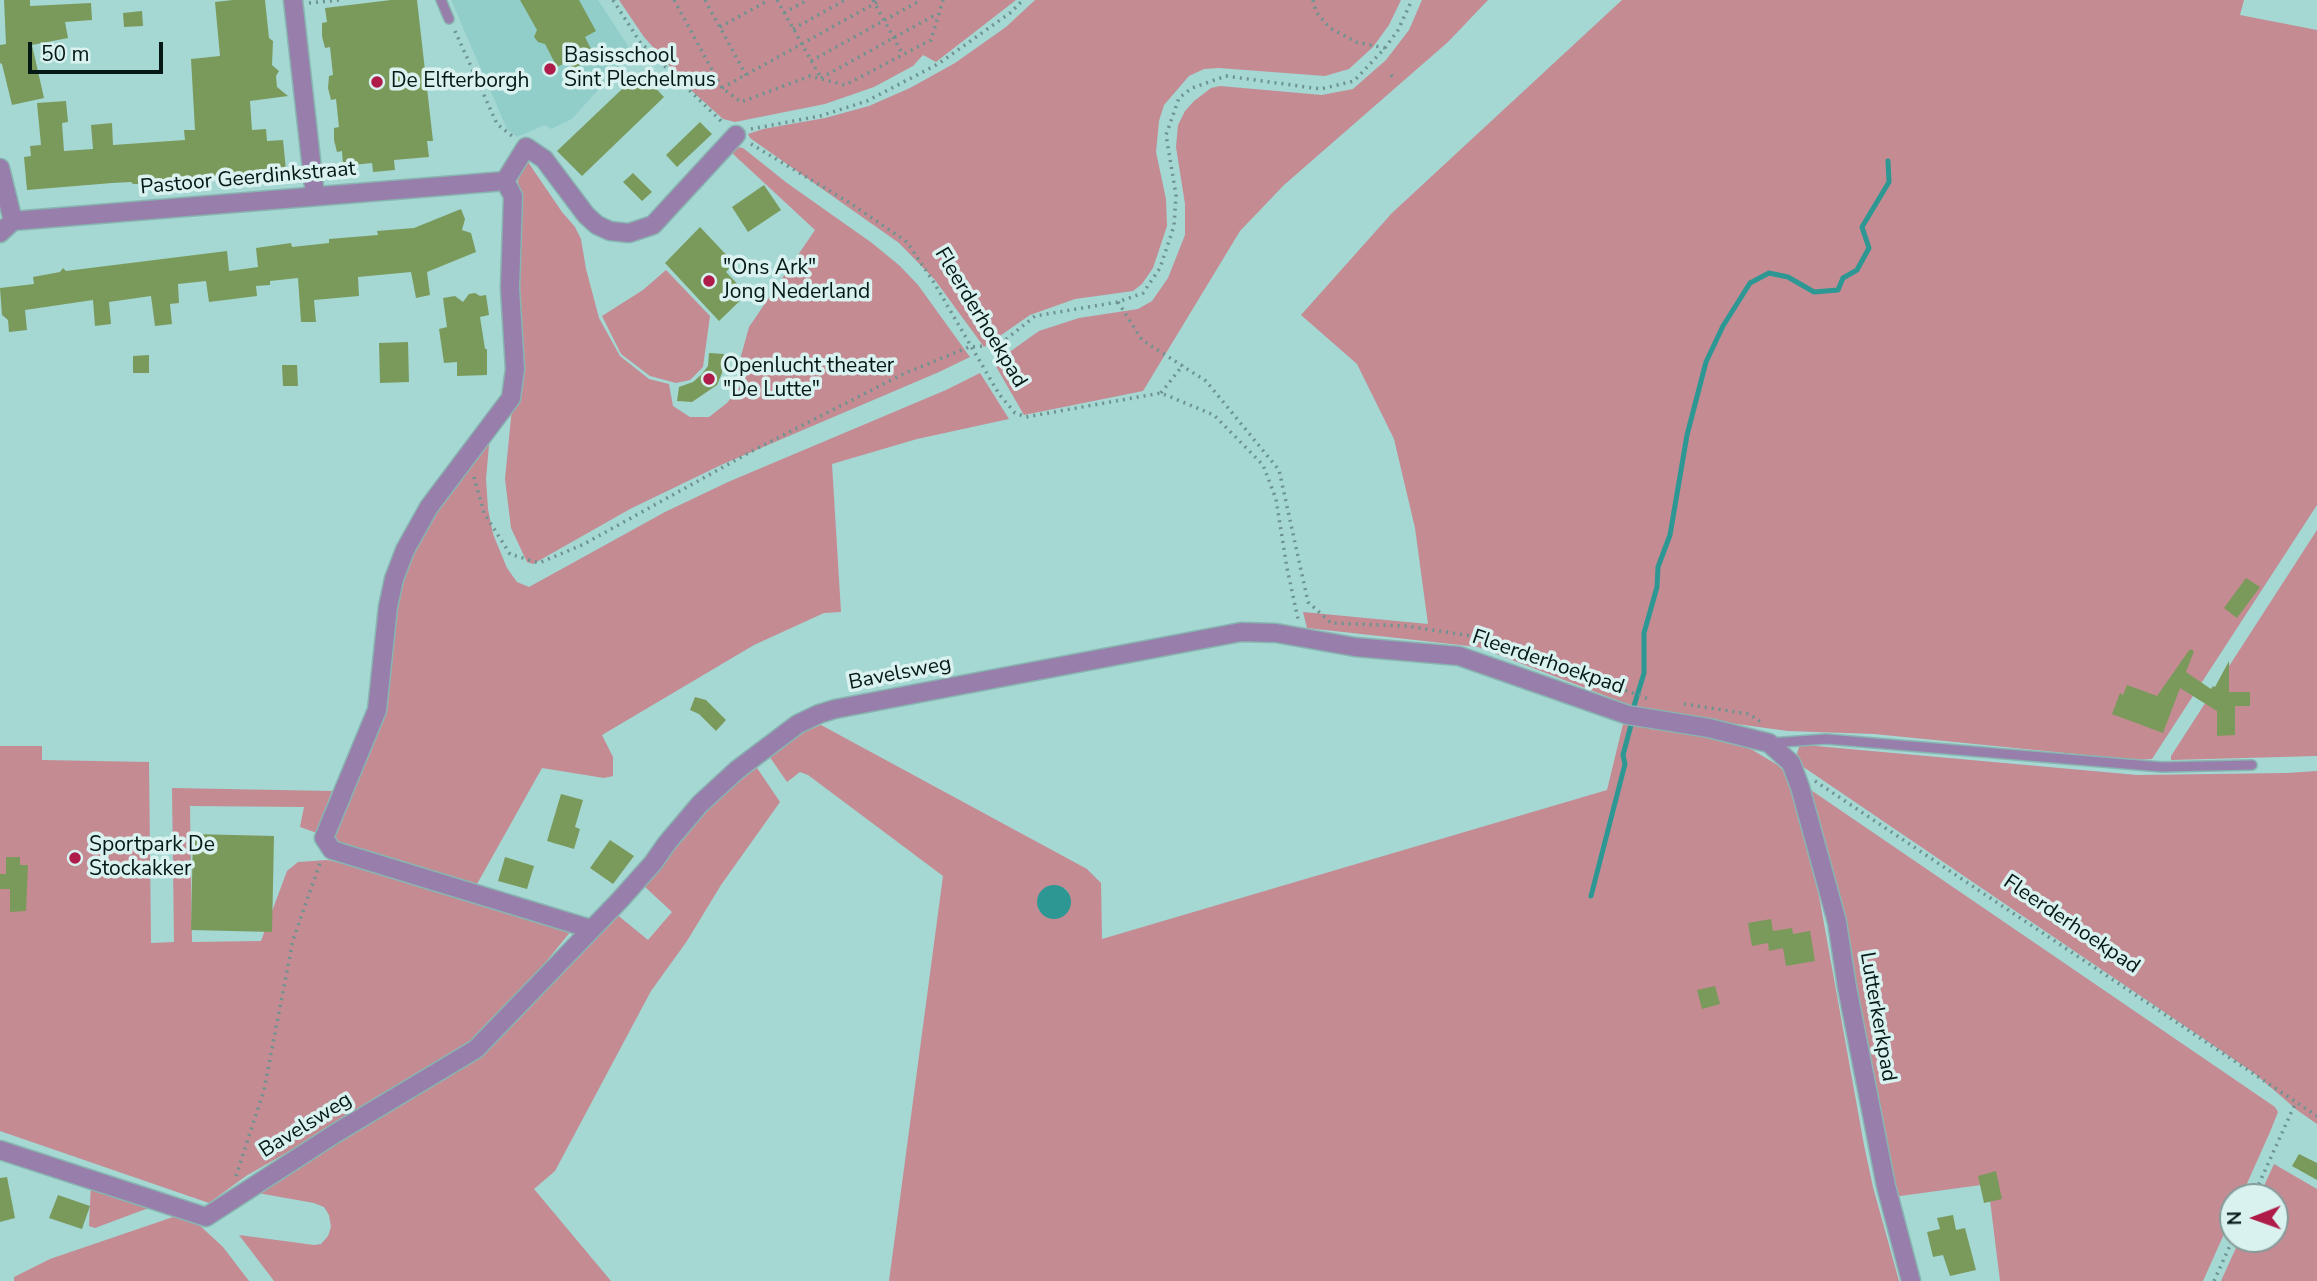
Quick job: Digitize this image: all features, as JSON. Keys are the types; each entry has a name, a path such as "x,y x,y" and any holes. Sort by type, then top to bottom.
{"street":[{"path":"293,3 315,196"},
{"path":"591,929 332,850 324,838 377,710 388,607 394,579 405,550 429,507 511,398 515,369 510,288 513,196 505,181 526,146 544,159 586,215 597,225 610,231 629,233 653,225 736,135"},
{"path":"0,168 6,227"},
{"name":"Pastoor Geerdinkstraat","path":"6,227 315,196 505,181"},
{"name":"Bavelsweg","path":"0,1150 206,1217 337,1133 476,1049 653,863 700,804 737,769 798,724 819,713 1241,632 1303,636"},
{"name":"Fleerderhoekpad","path":"1303,636 1355,647 1459,656 1628,715 1709,728 1769,743 1791,763"},
{"name":"Lutterkerkpad","path":"1791,763 1837,922 1886,1186 1911,1281"}],"lane":[{"path":"441,0 449,19"},
{"name":"Fleerderhoekpad","path":"1769,743 1826,739 2162,766 2252,765"}],"path":[{"path":"293,3 339,0"},
{"name":"Fleerderhoekpad","path":"613,0 640,42 709,112 736,135 907,242 1008,407 1026,418 1161,393"},
{"path":"674,0 722,88 741,102 810,76 845,85 931,40 943,0"},
{"path":"705,0 746,75"},
{"path":"720,27 769,0"},
{"path":"777,0 821,78"},
{"path":"784,13 807,0"},
{"path":"793,29 845,0"},
{"path":"722,88 881,0"},
{"path":"811,61 921,0"},
{"path":"736,135 753,128 820,117 867,101 938,64 1010,13 1023,0"},
{"path":"1313,0 1316,12 1330,28 1356,42 1385,48"},
{"path":"468,455 484,513 510,554 539,563 584,544 754,450 904,374 970,347 999,345 1035,316 1118,302 1143,293 1160,268 1174,226 1176,195 1166,135 1179,98 1192,88 1226,76 1321,89 1354,81 1398,30 1412,0"},
{"path":"874,2 903,55"},
{"path":"821,78 937,14"},
{"path":"449,19 498,124 526,146"},
{"path":"1391,75 1395,80"},
{"path":"1118,302 1142,340 1206,381 1279,470 1308,602 1331,623 1406,626 1479,637 1647,699"},
{"path":"1183,365 1161,393 1214,415 1264,465 1276,499 1293,601 1303,636"},
{"name":"Fleerderhoekpad","path":"1814,780 2317,1116"},
{"path":"234,1184 264,1090 293,940 327,844"},
{"path":"2259,1183 2296,1102"},
{"path":"2214,1281 2227,1253"}],"shaded area":[{"name":"Basisschool Sint Plechelmus","path":"451,0 598,0 632,52 572,119 551,129 545,125 517,137 507,129"},
{"path":"619,0 1016,0 936,62 923,55 913,66 874,87 825,104 735,122 723,119 692,91 644,37"},
{"path":"1035,0 1401,0 1389,25 1373,47 1349,69 1325,76 1219,68 1204,69 1189,76 1164,105 1159,121 1156,152 1166,199 1167,226 1153,268 1142,284 1133,291 1075,299 1030,315 984,347 935,280 899,243 748,134 869,106 910,88 955,63 1006,27"},
{"path":"1422,0 1488,0 1448,42 1284,185 1240,231 1143,391 1024,415 994,363 1039,331 1079,318 1138,309 1152,301 1168,278 1185,235 1185,204 1176,147 1178,125 1194,101 1211,88 1220,86 1322,95 1353,89 1386,60 1409,30"},
{"path":"1622,0 2244,0 2240,15 2317,30 2317,505 2152,759 2136,760 1874,734 1788,731 1648,712 1478,647 1307,628 1303,612 1428,624 1415,528 1394,439 1357,364 1301,315 1392,213"},
{"path":"737,147 743,148 900,266 918,285 970,357 721,465 630,509 533,564 527,562 511,528 505,479 514,387 519,198 517,164 521,161 528,162 575,227 581,239 599,318 620,356 649,379 669,384 673,406 690,417 709,417 727,403 739,388 746,375 741,356 749,327 815,230 732,153"},
{"path":"666,270 710,316 703,367 690,380 676,383 650,376 621,354 602,316 643,290"},
{"path":"980,373 1009,419 917,439 832,464 841,612 824,613 754,645 602,735 613,757 613,776 604,778 542,768 477,884 334,842 332,836 384,715 394,593 424,521 490,434 486,479 493,534 507,568 517,582 529,587 665,512 728,482 946,390"},
{"path":"2317,530 2317,756 2171,760 2171,756"},
{"path":"1624,720 1734,739 1783,770 1792,793 1819,896 1864,1145 1899,1281 889,1281 943,876 808,775 800,772 787,782 765,750 821,725 1087,869 1101,883 1102,939 1607,790","holes":["1064,888 1068,892 1039,911 1037,899"]},
{"path":"1805,745 2137,775 2317,771 2317,1124 2254,1073 1799,764 1799,747"},
{"path":"0,746 42,746 42,760 149,762 151,943 174,942 172,788 332,791 317,833 300,827 304,807 190,806 192,942 261,941 287,871 298,862 327,860 367,868 571,931 541,968 475,1037 437,1066 246,1176 209,1203 0,1131"},
{"path":"751,759 780,802 651,991 555,1171 534,1189 611,1281 274,1281 239,1235 321,1244 331,1227 329,1215 324,1207 314,1203 252,1192 475,1060 615,913 648,940 672,912 644,886 669,857 669,847"},
{"path":"1805,786 2275,1107 2278,1112 2247,1183 2219,1183 2219,1245 2203,1281 2000,1281 1988,1184 1893,1197"},
{"path":"1054,885 1066,890 1071,902 1066,914 1054,919 1042,914 1037,902 1042,890"},
{"path":"2274,1164 2317,1189 2317,1281 2221,1281 2234,1253 2289,1253 2289,1183 2265,1183"},
{"path":"91,1184 154,1206 95,1228 89,1226"},
{"path":"179,1215 195,1221 223,1247 249,1281 14,1281 14,1277 50,1259"}],"building":[{"path":"4,0 30,0 30,6 91,3 92,20 65,22 68,38 32,45 44,98 12,105 0,63 0,45 6,44"},
{"path":"265,0 269,38 273,41 272,65 279,71 276,76 277,87 288,96 250,101 252,130 266,129 267,141 283,140 286,170 262,176 259,173 142,181 140,184 112,183 27,190 24,157 31,156 30,146 41,145 37,103 66,101 68,122 62,123 64,151 93,149 91,125 112,123 113,145 185,140 184,130 195,130 191,59 220,56 215,2"},
{"name":"De Elfterborgh","path":"391,0 417,0 433,141 427,141 429,157 394,160 395,170 373,172 372,163 343,166 342,151 337,152 334,140 334,128 339,127 336,99 331,100 328,88 329,76 333,75 330,47 325,48 322,23 327,22 325,8"},
{"path":"520,0 579,0 596,31 585,37 595,57 573,69 569,61 557,67 545,44 534,37 537,30"},
{"path":"142,11 143,26 124,27 123,13"},
{"path":"640,72 664,97 582,176 557,151"},
{"path":"700,122 712,134 677,167 666,155"},
{"path":"633,173 652,192 642,201 623,182"},
{"path":"764,185 781,210 748,232 732,207"},
{"path":"461,209 465,219 462,230 471,233 476,252 427,272 430,295 416,298 411,272 358,277 359,296 314,300 316,322 301,322 298,278 270,281 270,285 256,286 257,296 209,302 206,281 178,284 179,303 170,304 172,324 155,326 151,296 109,302 111,324 95,326 93,300 25,310 27,330 9,332 8,320 2,315 0,288 34,284 33,277 60,272 63,268 66,271 227,251 229,271 258,267 256,248 291,243 292,247 329,243 329,239 378,235 377,231 414,228"},
{"name":"\"Ons Ark\" Jong Nederland","path":"700,227 734,263 726,272 747,294 719,321 665,263"},
{"path":"469,294 486,295 489,315 480,317 487,349 487,375 457,376 457,362 444,363 439,329 447,327 443,298 455,296 463,302"},
{"path":"408,342 409,382 380,383 379,343"},
{"name":"Openlucht theater \"De Lutte\"","path":"709,353 724,354 722,373 717,385 692,402 677,401 679,387 693,382 708,366"},
{"path":"149,355 149,373 133,373 133,356"},
{"path":"282,365 297,365 298,386 283,386"},
{"path":"2246,578 2260,587 2237,618 2224,608"},
{"path":"2190,649 2194,651 2186,672 2211,689 2215,687 2229,661 2229,692 2250,692 2250,706 2235,706 2235,735 2217,736 2217,711 2180,688 2163,733 2112,714 2120,693 2123,695 2127,685 2157,696"},
{"path":"695,697 706,700 726,720 716,731 699,714 690,710"},
{"path":"561,794 583,800 575,827 580,829 574,849 547,841"},
{"path":"193,834 274,836 272,932 191,930"},
{"path":"610,840 634,856 613,884 590,868"},
{"path":"6,857 20,857 20,865 28,865 26,911 10,912 10,889 0,889 0,874 6,874"},
{"path":"505,857 534,866 527,889 498,881"},
{"path":"1771,919 1773,931 1792,928 1793,934 1810,931 1815,961 1786,966 1783,948 1769,951 1768,943 1752,946 1748,923"},
{"path":"1715,986 1720,1004 1702,1009 1697,990"},
{"path":"2299,1154 2317,1163 2317,1180 2292,1166"},
{"path":"1996,1171 2002,1199 1984,1203 1978,1176"},
{"path":"7,1177 15,1218 0,1222 0,1178"},
{"path":"58,1195 90,1206 82,1229 49,1218"},
{"path":"1953,1215 1956,1230 1965,1228 1976,1270 1950,1276 1943,1255 1933,1257 1927,1232 1940,1229 1937,1218"}],"waterway":[{"path":"1634,706 1644,673 1644,633 1657,587 1658,567 1670,535 1687,435 1706,362 1723,326 1750,283 1769,273 1788,277 1814,292 1838,290 1843,278 1857,270 1869,248 1862,227 1889,182 1888,161"},
{"path":"1591,896 1625,764 1623,755 1631,725"}],"place":[{"name":"Basisschool Sint Plechelmus","path":"550,69"},
{"name":"De Elfterborgh","path":"377,82"},
{"name":"\"Ons Ark\" Jong Nederland","path":"709,281"},
{"name":"Openlucht theater \"De Lutte\"","path":"709,379"},
{"name":"Sportpark De Stockakker","path":"75,858"}]}
